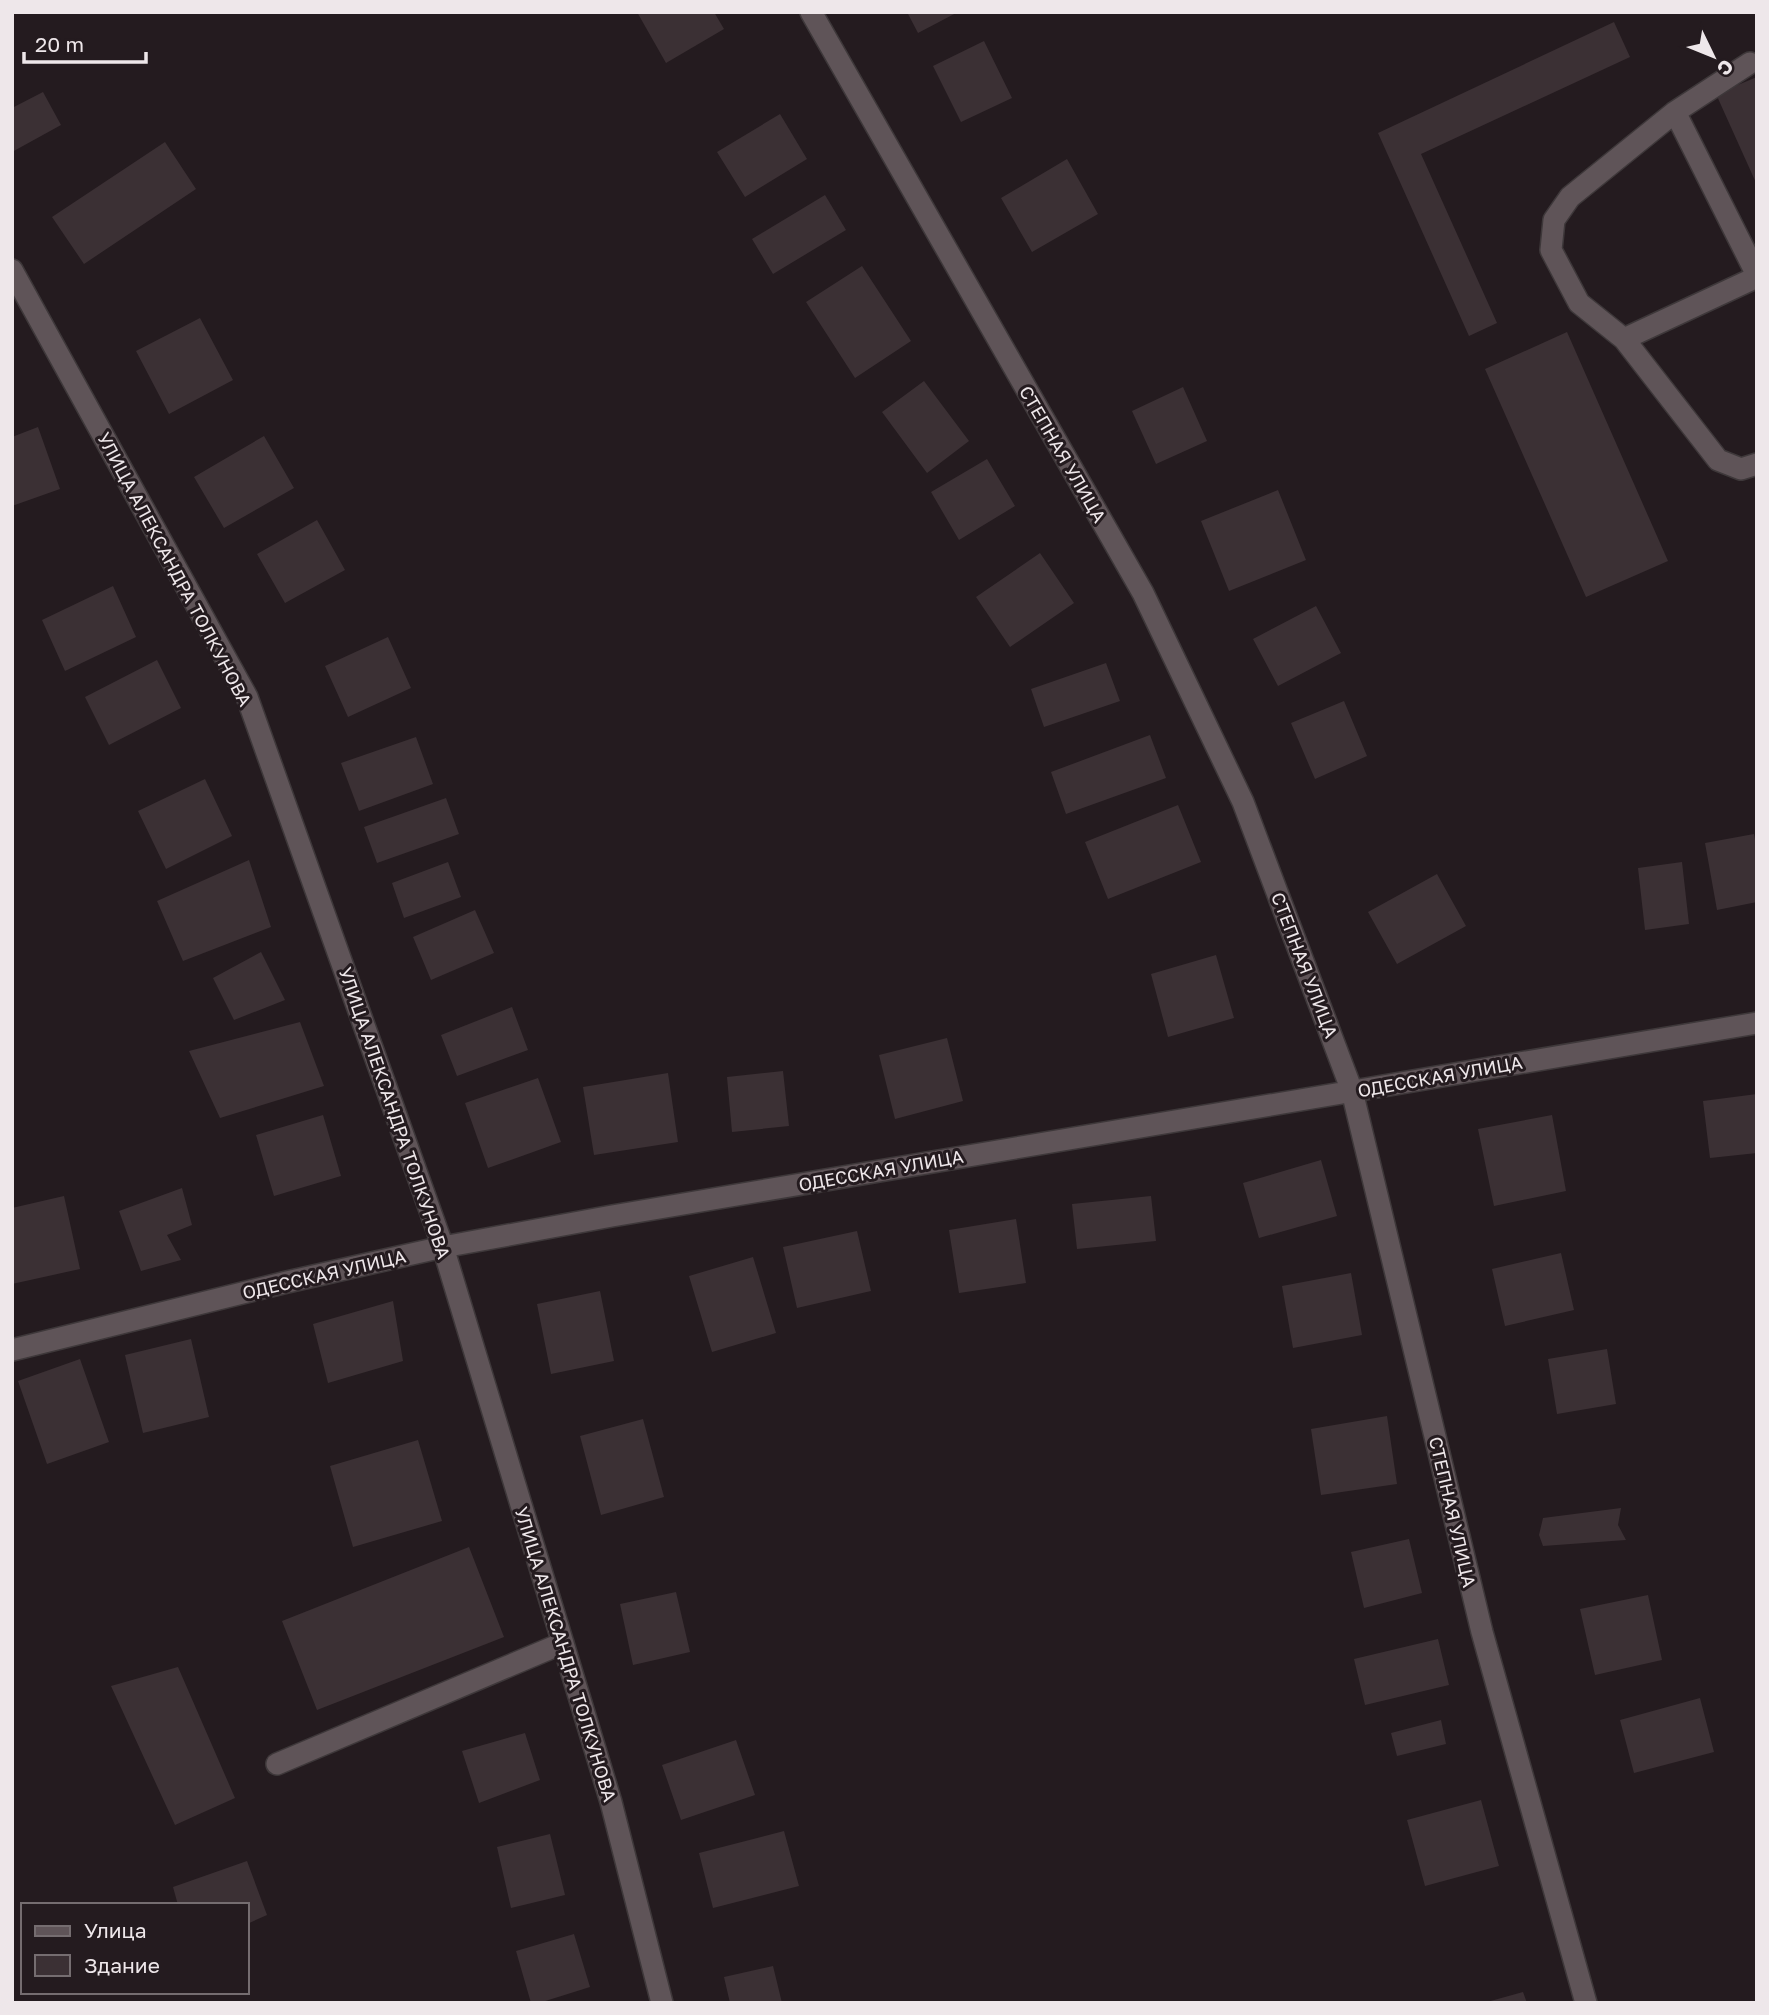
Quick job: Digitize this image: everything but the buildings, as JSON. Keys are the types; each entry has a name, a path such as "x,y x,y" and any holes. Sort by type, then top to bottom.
{"street":[{"name":"СТЕПНАЯ УЛИЦА","path":"811,12 1143,593 1243,802 1352,1091 1482,1632 1586,2003"},
{"path":"1750,63 1675,112 1570,197 1553,219 1551,250 1579,303 1624,339 1718,460 1741,469 1757,464"},
{"path":"1624,339 1757,276 1675,112"},
{"name":"УЛИЦА АЛЕКСАНДРА ТОЛКУНОВА","path":"12,270 247,697 443,1247 611,1802 662,2003"},
{"name":"ОДЕССКАЯ УЛИЦА","path":"12,1350 287,1282 443,1247 612,1216 1757,1023"},
{"path":"277,1764 563,1643"}]}
